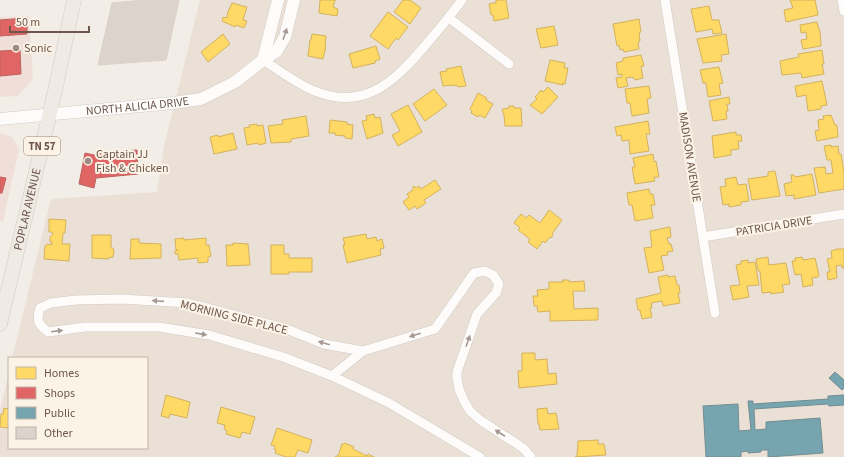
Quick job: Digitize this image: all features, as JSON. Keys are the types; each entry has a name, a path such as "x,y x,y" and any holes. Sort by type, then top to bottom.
{"main road":[{"name":"POPLAR AVENUE","path":"0,324 2,306 49,114 74,0"},
{"path":"263,60 278,0"},
{"name":"NORTH ALICIA DRIVE","path":"0,118 173,103 202,99 235,82 263,60 276,52 285,37 294,0"}],"street":[{"path":"263,60 297,82 313,90 328,95 341,97 366,95 378,90 398,76 462,0"},
{"name":"MADISON AVENUE","path":"665,0 715,313"},
{"path":"842,0 844,11"},
{"path":"448,18 509,64"},
{"name":"PATRICIA DRIVE","path":"703,237 844,214"},
{"name":"MORNING SIDE PLACE","path":"332,376 362,351 435,329 474,274 485,270 493,275 498,284 496,293 478,314 457,372 459,389 470,411 480,420 523,448 531,457"},
{"name":"MORNING SIDE PLACE","path":"362,351 324,344 284,328 188,303 122,299 76,300 51,303 40,308 37,318 40,326 48,332 85,328 159,327 208,335 283,357 332,376 389,403 480,457"}],"shaded area":[{"path":"200,0 844,0 844,457 0,457 0,410 8,376 8,449 148,449 148,357 12,357 51,199 157,192 164,146"},
{"name":"Sonic","path":"29,16 33,79 18,96 0,97 0,17"},
{"path":"0,133 12,137 19,149 3,221 0,221"}],"building: Homes":[{"path":"320,0 335,0 333,7 338,9 337,16 319,13"},
{"path":"403,0 410,0 421,8 410,24 394,12"},
{"path":"496,0 506,0 509,18 494,21 489,4 496,3"},
{"path":"790,0 815,0 818,15 786,22 784,10 793,8"},
{"path":"232,3 247,7 243,20 247,21 244,28 236,25 235,27 222,21 223,17 227,18 227,14"},
{"path":"709,6 712,20 719,20 722,33 713,34 712,29 696,32 691,9"},
{"path":"388,12 408,27 398,40 396,38 388,49 370,36"},
{"path":"639,19 641,32 639,33 639,49 624,52 623,49 620,50 619,45 617,46 613,24"},
{"path":"817,22 820,32 821,46 803,49 801,40 807,39 806,32 801,33 800,25"},
{"path":"554,26 558,45 541,48 536,29"},
{"path":"223,34 230,44 208,62 201,52"},
{"path":"312,34 326,36 326,46 323,59 308,56"},
{"path":"726,34 729,54 721,55 722,61 703,63 697,39"},
{"path":"376,46 380,59 375,61 375,63 353,68 349,54"},
{"path":"822,50 824,74 802,78 801,73 782,75 780,61 799,57 798,54"},
{"path":"641,55 644,66 641,66 643,78 635,80 633,77 626,78 628,86 618,88 616,78 622,77 622,74 618,75 616,63 623,61 623,58"},
{"path":"550,60 565,63 564,68 568,68 565,84 563,83 563,85 545,81"},
{"path":"461,66 466,86 443,86 440,72 447,71 446,69"},
{"path":"719,67 723,83 719,84 721,95 708,97 706,83 703,83 700,70"},
{"path":"822,81 827,105 821,106 821,109 808,111 806,95 797,97 795,86"},
{"path":"649,86 651,98 647,99 649,113 632,116 630,103 627,103 625,89"},
{"path":"548,87 558,97 542,114 530,105 537,99 535,97 541,90 543,92"},
{"path":"434,89 447,105 425,121 413,104"},
{"path":"478,93 487,98 486,100 493,104 485,118 479,115 478,117 471,113 472,111 470,109"},
{"path":"729,97 730,104 727,104 728,111 726,111 727,119 713,121 709,101"},
{"path":"408,105 422,132 398,146 392,135 400,131 391,114"},
{"path":"509,106 521,108 522,126 505,126 502,110 509,108"},
{"path":"374,114 375,118 380,117 383,133 367,139 362,121 367,120 366,116"},
{"path":"831,115 835,125 837,125 838,137 817,141 815,131 819,130 818,120 824,119 823,116"},
{"path":"306,116 309,136 291,139 291,142 271,143 268,126 283,124 282,120"},
{"path":"330,120 347,122 347,124 353,125 352,139 345,138 345,136 335,135 335,133 329,133"},
{"path":"648,121 650,134 646,134 649,151 630,154 629,140 622,141 621,135 617,136 615,127"},
{"path":"257,124 257,126 263,125 266,143 259,145 258,143 247,145 244,128 250,127 249,125"},
{"path":"736,132 736,135 741,135 742,141 738,141 739,149 731,150 731,155 714,158 712,136"},
{"path":"233,133 237,149 214,154 210,137 218,135 218,137"},
{"path":"831,145 831,147 838,146 839,154 841,154 844,172 844,189 819,193 814,168 825,167 826,174 833,173 831,160 827,160 824,146"},
{"path":"653,154 659,177 654,177 655,181 635,184 632,167 635,167 633,158"},
{"path":"775,171 780,196 752,200 748,179 768,176 768,172"},
{"path":"812,174 816,195 794,199 794,195 786,196 784,184 792,182 791,175 794,175 795,177"},
{"path":"736,177 738,185 746,184 749,201 741,202 741,205 729,207 729,204 723,205 720,187 726,186 725,179"},
{"path":"435,180 441,189 424,200 426,203 417,209 415,206 409,210 403,202 409,197 407,194 413,190 413,187 414,186 416,188 419,186 421,189"},
{"path":"649,189 650,194 653,194 655,205 651,205 653,218 635,221 632,205 629,205 627,193"},
{"path":"549,210 562,220 552,234 553,235 551,238 550,237 545,243 543,241 537,249 528,242 530,239 518,230 520,228 514,223 521,214 526,218 529,215 540,223"},
{"path":"49,219 66,220 62,244 70,244 69,261 44,259 45,246 47,244 52,245 52,242 50,242 50,237 53,234 52,232 49,232"},
{"path":"670,227 671,237 667,238 673,251 667,252 668,255 661,256 664,270 649,273 644,248 652,247 650,231"},
{"path":"366,234 367,239 376,237 377,241 382,239 384,248 380,249 381,255 347,263 343,238"},
{"path":"92,235 111,235 111,248 113,248 114,252 113,257 108,259 92,258"},
{"path":"184,238 184,240 206,238 206,245 209,245 211,256 208,257 208,262 198,263 198,258 179,260 178,254 175,254 175,251 178,250 176,250 175,239"},
{"path":"131,239 139,239 139,243 161,244 161,258 130,259"},
{"path":"233,243 248,244 250,265 227,266 226,245 233,245"},
{"path":"271,245 284,245 284,254 289,254 289,258 312,258 312,272 271,274"},
{"path":"844,249 844,268 842,268 842,265 836,266 837,278 828,280 827,272 830,272 827,259 832,258 831,251"},
{"path":"768,257 769,265 786,263 790,284 782,285 784,292 771,294 771,292 762,293 760,271 758,271 756,259"},
{"path":"802,257 803,260 815,258 819,275 818,277 812,278 813,285 803,287 801,274 795,275 792,261 795,261 795,258"},
{"path":"748,260 748,263 755,262 759,285 747,286 749,297 733,300 730,286 740,285 736,265 741,264 741,261"},
{"path":"668,275 668,277 675,276 677,285 679,285 680,293 678,293 680,303 663,306 662,301 651,303 652,308 650,308 652,317 642,319 640,310 638,310 636,299 661,293 658,277"},
{"path":"562,280 569,280 569,282 584,281 585,291 573,291 574,309 598,308 598,320 550,321 550,311 538,312 537,306 534,306 533,296 538,296 537,290 549,289 549,282 563,282"},
{"path":"522,353 535,353 535,360 547,359 548,374 556,373 557,384 519,388 518,371 522,371"},
{"path":"166,395 190,402 187,418 170,414 169,418 161,416"},
{"path":"221,407 255,417 250,434 242,432 240,438 226,434 227,431 224,429 225,425 217,423"},
{"path":"4,408 8,409 8,428 0,427 1,414 3,414"},
{"path":"547,408 548,414 556,413 559,429 540,430 537,409"},
{"path":"277,428 312,440 308,453 298,450 295,457 286,457 275,453 275,446 271,445"},
{"path":"598,440 598,444 604,444 606,455 575,457 577,456 578,441"},
{"path":"345,443 367,456 368,454 374,457 335,457 338,456 342,444"}],"building: Shops":[{"path":"26,18 27,34 0,36 0,20"},
{"path":"20,50 21,74 0,76 0,51"},
{"path":"137,150 138,174 96,178 94,188 79,184 85,153 99,156 99,153"},
{"path":"0,177 6,178 2,193 0,193"}],"building: Public":[{"path":"835,372 844,380 844,388 842,390 829,378"},
{"path":"844,395 844,405 829,406 828,404 754,409 755,430 766,429 766,422 820,418 823,453 768,457 768,450 761,450 761,452 741,452 741,457 706,457 703,406 738,404 739,431 751,430 748,401 753,401 753,404 828,399 828,396"}],"building: Other":[{"path":"143,0 179,0 166,60 98,65 112,3"}],"place":[{"name":"Sonic","path":"16,48"},
{"name":"Captain JJ Fish & Chicken","path":"88,161"}]}
